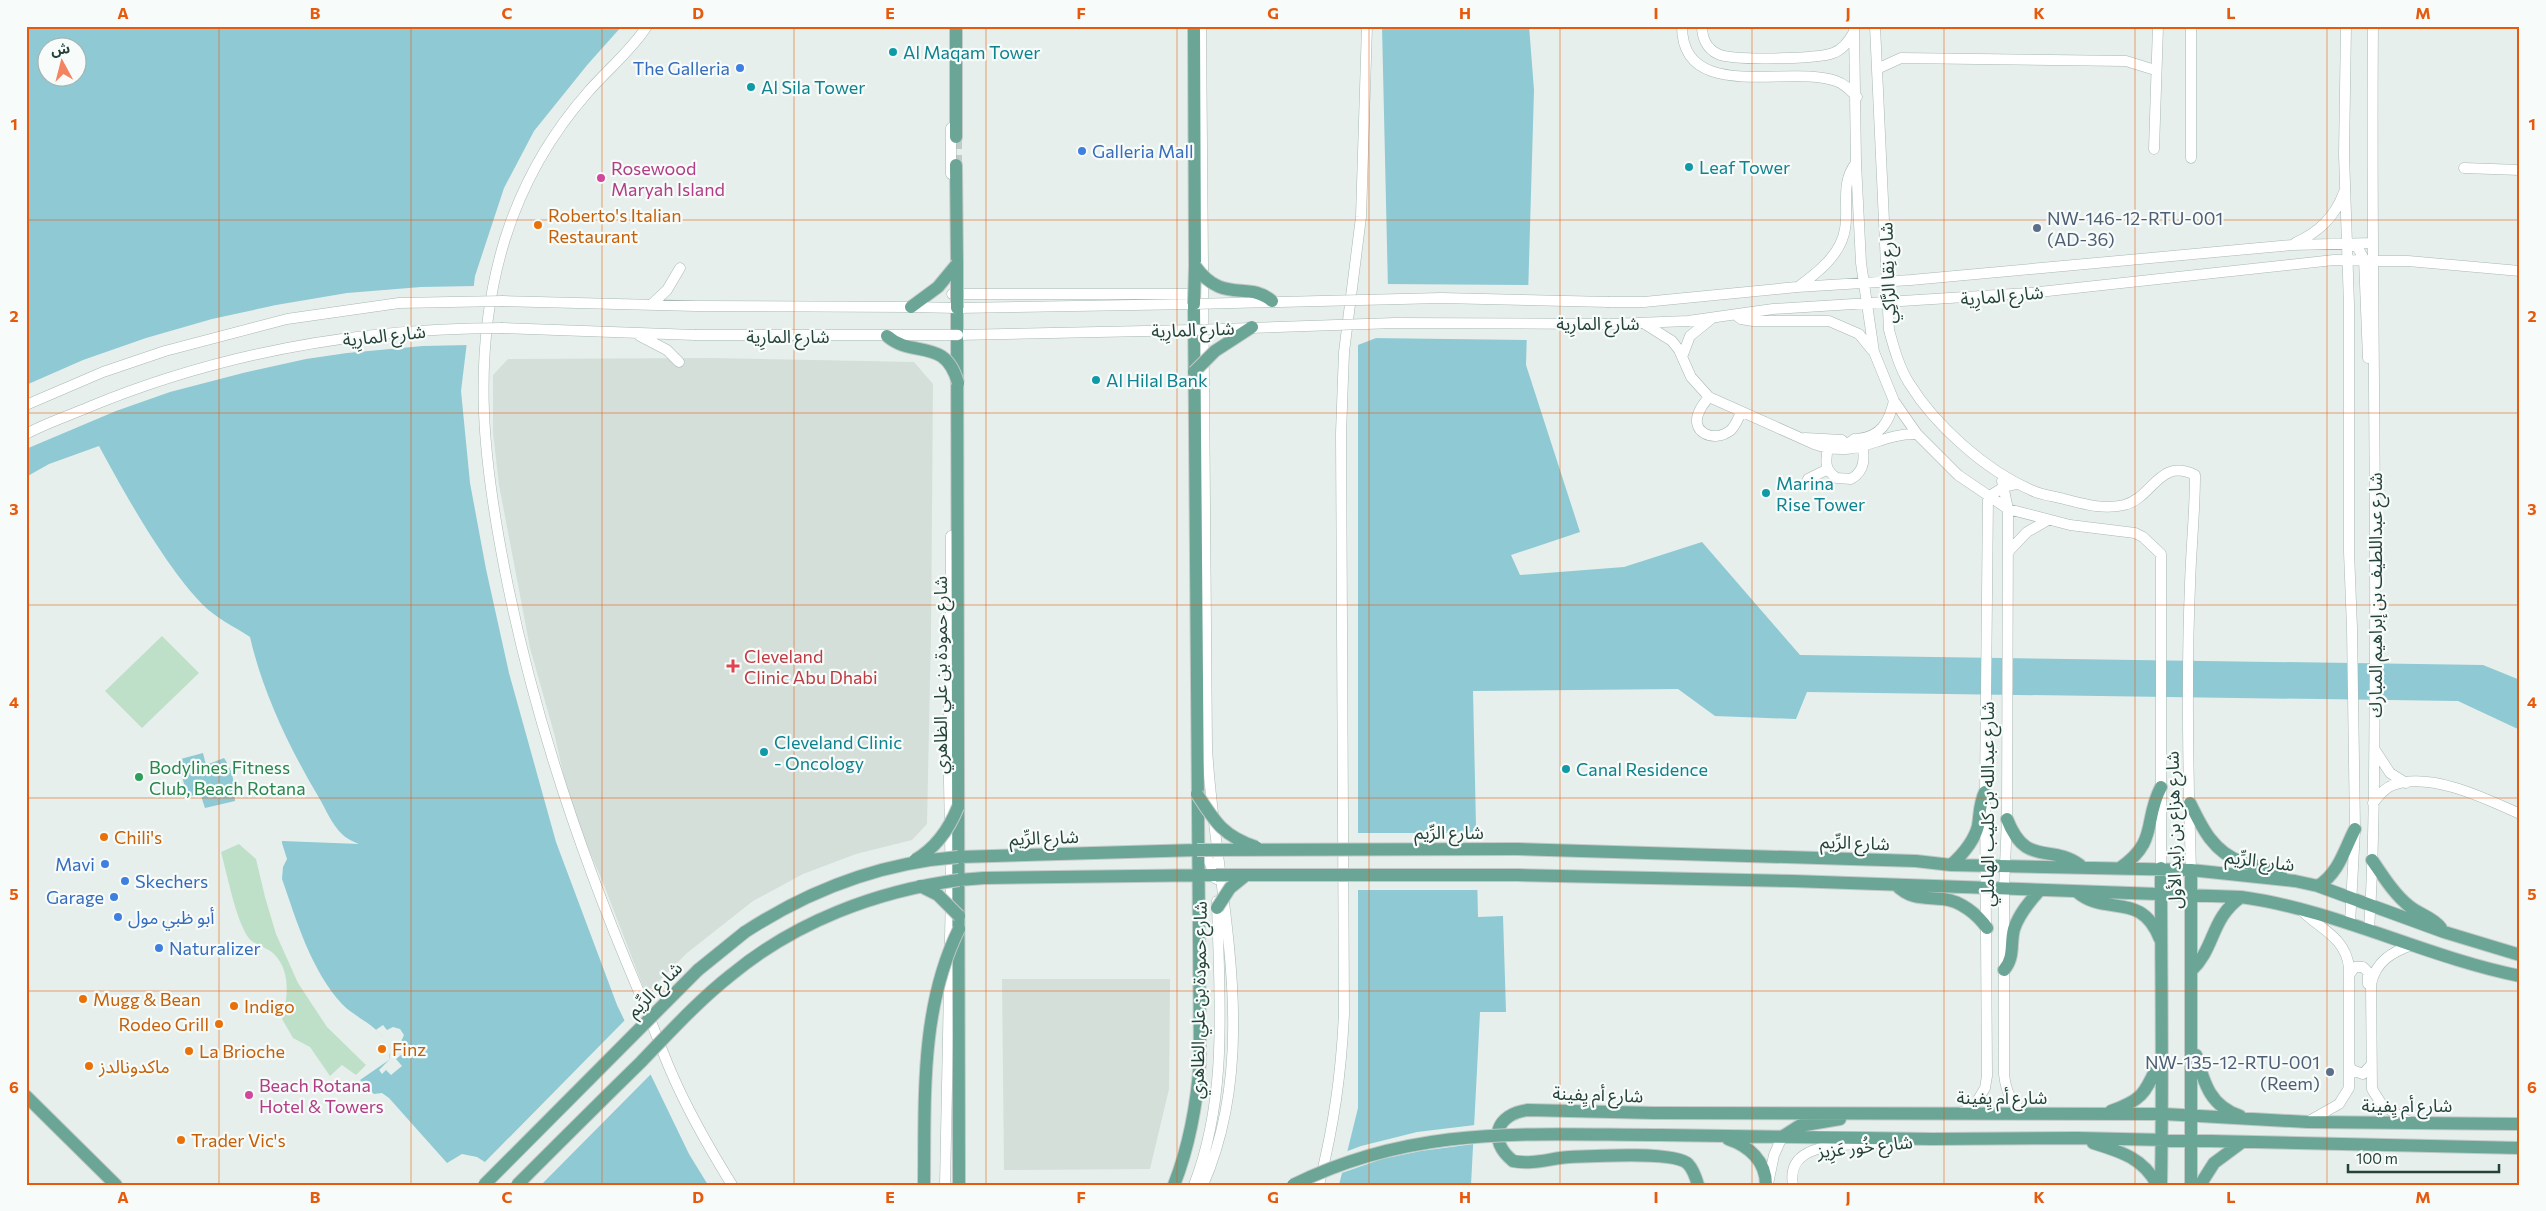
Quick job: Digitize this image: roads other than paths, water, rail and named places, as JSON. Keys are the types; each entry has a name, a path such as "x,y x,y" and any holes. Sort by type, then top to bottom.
{"main road":[{"path":"956,26 956,137"},
{"name":"شارع حمودة بن علي الظاهري","path":"1174,1185 1190,1133 1198,1086 1200,1060 1194,372 1194,26"},
{"name":"شارع حمودة بن علي الظاهري","path":"956,165 958,335 958,857 955,884 959,916 959,1185"},
{"path":"911,307 938,287 957,264"},
{"path":"1195,266 1207,280 1222,289 1260,294 1272,301"},
{"path":"1194,372 1215,351 1252,327"},
{"path":"887,336 901,345 938,353 950,365 958,383"},
{"path":"2120,868 2134,858 2144,846 2151,826 2154,804 2161,787"},
{"path":"1951,865 1964,851 1976,831 1981,800 1985,792"},
{"path":"1197,794 1213,820 1225,833 1242,842 1268,851"},
{"path":"2190,803 2203,829 2220,849 2230,857 2267,869 2286,880"},
{"path":"910,862 938,841 950,825 958,807"},
{"path":"2006,819 2018,840 2030,850 2044,855 2069,859 2082,867"},
{"path":"2318,886 2325,882 2337,868 2355,829"},
{"name":"شارع الرِّيم","path":"484,1185 698,970 745,932 793,903 825,888 875,870 910,862 958,857 1197,850 1517,849 1916,862 1951,865 2161,868 2286,880 2318,886 2444,932 2520,955"},
{"path":"2372,860 2402,900 2416,911 2436,922 2444,932"},
{"name":"شارع هزاع بن زايد الأول","path":"2161,868 2161,1059 2164,1114 2161,1185"},
{"name":"شارع هزاع بن زايد الأول","path":"2191,870 2191,1185"},
{"path":"517,1185 707,995 753,958 820,919 869,900 920,886 955,884 984,878 1198,875 1518,875 1896,885 2241,897 2298,907 2412,945 2520,976"},
{"path":"1217,908 1230,888 1246,875"},
{"path":"1896,885 1914,897 1955,902 1976,915 1987,928"},
{"path":"920,886 938,895 959,916"},
{"path":"2004,970 2012,956 2016,924 2023,911 2040,890"},
{"path":"2077,892 2089,900 2120,904 2139,912 2150,921 2161,941"},
{"path":"2191,971 2203,957 2220,917 2241,897"},
{"path":"924,1185 923,1107 930,1035 944,966 959,929"},
{"path":"2191,1039 2205,1086 2212,1098 2229,1112 2251,1120"},
{"path":"2099,1115 2138,1100 2146,1089 2161,1059"},
{"path":"26,1096 116,1185"},
{"name":"شارع أم يِفينة","path":"1698,1185 1688,1163 1676,1158 1663,1156 1570,1157 1531,1163 1513,1161 1500,1148 1498,1130 1501,1122 1510,1115 1528,1110 1654,1113 2164,1114 2308,1122 2408,1121 2520,1124"},
{"path":"1782,1137 1799,1126 1844,1119 1863,1112"},
{"path":"1293,1185 1361,1157 1400,1146 1440,1139 1492,1135 1660,1135 1932,1139 2078,1138 2520,1148"},
{"path":"1721,1136 1739,1143 1754,1154 1764,1171 1767,1185"},
{"path":"2078,1138 2132,1157 2144,1167 2157,1185"},
{"path":"2200,1185 2207,1171 2220,1156 2243,1142"}],"street":[{"path":"647,26 570,114 539,161 515,211 498,264 488,317 484,381 486,454 493,510 527,670 574,829 673,1076 732,1185"},
{"path":"951,26 951,666 948,727 955,884"},
{"path":"1201,26 1207,748 1210,795 1232,975 1232,1042 1227,1100 1219,1141 1203,1185"},
{"path":"1319,1185 1336,1112 1342,1069 1344,1014 1340,433 1344,352 1361,217 1367,26"},
{"path":"1682,26 1683,42 1687,54 1695,63 1707,70 1724,74 1834,80 1846,86 1857,97"},
{"path":"1702,26 1703,36 1708,46 1722,56 1786,58 1834,53 1844,46 1854,29"},
{"name":"شارع نِقا الرَّاكِي","path":"1875,26 1889,330 1908,382 1944,428 1969,450 2018,484 2033,491 2090,506 2110,507 2134,502 2164,474 2177,470 2195,475"},
{"path":"2154,150 2155,70 2158,26"},
{"path":"2191,26 2192,158"},
{"name":"شارع عبداللطيف بن إبراهيم المبارك","path":"2346,26 2344,154 2348,243 2348,552 2352,628 2352,739 2355,829 2350,924"},
{"name":"شارع عبداللطيف بن إبراهيم المبارك","path":"2369,930 2372,860 2375,627 2375,381 2369,260 2373,243 2373,26"},
{"name":"شارع نِقا الرَّاكِي","path":"1854,29 1857,97 1856,163 1863,283 1874,352 1894,401 1917,434 1958,475 2008,509 2085,528 2135,533 2161,554"},
{"path":"1786,58 1797,61 1801,66 1801,72 1797,77"},
{"path":"1877,69 1901,58 2126,61 2155,70"},
{"path":"1797,288 1828,263 1843,238 1846,224 1847,178 1856,163"},
{"path":"2464,168 2520,170"},
{"path":"2292,245 2310,236 2327,222 2340,204 2345,189"},
{"path":"2348,243 2358,248 2369,260"},
{"name":"شارع المارِية","path":"26,405 103,372 148,357 287,319 399,303 457,301 957,308 1441,298 1644,302 2292,245 2373,243"},
{"name":"شارع المارِية","path":"26,434 128,391 168,378 230,361 305,345 382,333 462,328 635,333 887,336 1194,330 1404,322 1644,324 1710,319 1773,309 1888,304 2029,293 2348,260 2520,271"},
{"path":"651,305 667,290 680,268"},
{"path":"952,294 1202,294"},
{"path":"1736,315 1741,319 1753,321 1829,320 1859,334 1874,352"},
{"path":"1682,356 1690,336 1710,319"},
{"path":"1644,324 1672,340 1682,356 1691,378 1709,397 1828,448 1834,445 1917,434"},
{"path":"635,333 660,345 679,362"},
{"path":"1709,397 1699,411 1698,422 1698,427 1709,436 1717,436 1732,429 1741,412"},
{"path":"1804,438 1860,442 1883,428 1894,401"},
{"path":"1828,448 1826,463 1828,469 1837,478 1851,479 1857,476 1864,465 1860,442"},
{"path":"1808,479 1828,469"},
{"name":"شارع عبدالله بن كليب الهاملي","path":"1997,469 2004,486 2008,509 2004,1067 2008,1095 2014,1106 2024,1114"},
{"name":"شارع هزاع بن زايد الأول","path":"2191,870 2188,719 2195,475"},
{"path":"1988,497 2004,486 2018,484"},
{"name":"شارع عبدالله بن كليب الهاملي","path":"1956,1114 1973,1108 1985,1088 1987,1064 1985,792 1989,616 1988,497"},
{"path":"2008,552 2026,532 2048,520"},
{"name":"شارع هزاع بن زايد الأول","path":"2161,554 2161,868"},
{"path":"2374,743 2390,773 2406,783"},
{"path":"2373,803 2387,788 2406,783 2457,788 2489,799 2520,814"},
{"path":"1197,850 1209,861 1216,875"},
{"name":"شارع حمودة بن علي الظاهري","path":"1194,1185 1208,1142 1215,1100 1218,1021 1216,875"},
{"name":"شارع حمودة بن علي الظاهري","path":"945,1185 955,884"},
{"path":"2298,907 2338,940 2346,954 2349,975 2350,1079 2345,1097 2332,1110 2308,1122"},
{"path":"2408,1121 2382,1106 2375,1097 2371,1081 2371,984 2375,970 2392,952 2412,945"},
{"path":"2349,975 2355,967 2359,966 2368,972 2368,1001 2372,1012"},
{"path":"1987,1064 1994,1068 2004,1067"},
{"path":"2349,1064 2357,1074 2363,1074 2371,1065"},
{"path":"1767,1185 1774,1155 1782,1137"},
{"name":"شارع خُور عَزِيز","path":"1792,1185 1792,1169 1799,1158 1813,1148 1932,1139"}],"water":[{"path":"26,26 622,26 588,64 534,131 504,188 475,276 461,391 470,483 486,569 509,673 556,842 617,1005 689,1154 708,1185 503,1185 496,1169 477,1157 462,1154 447,1163 389,1098 382,1093 374,1094 360,1080 389,1060 389,1050 386,1041 373,1027 342,1004 331,991 306,945 282,879 283,867 287,859 282,841 359,844 345,836 335,826 297,758 278,719 262,679 250,637 214,614 189,589 146,529 99,446 49,464 26,477"},
{"path":"1382,26 1529,26 1534,90 1526,365 1580,532 1511,555 1520,575 1624,567 1702,542 1800,655 2483,665 2520,680 2520,730 2458,701 1807,692 1796,719 1715,716 1678,689 1473,691 1478,917 1503,916 1506,1012 1480,1012 1471,1185 1339,1185 1358,1108 1358,345 1389,333"},
{"path":"203,753 206,765 224,758 233,778 235,801 205,808 200,793 188,797 177,760"}],"tunnel":[{"path":"956,137 956,165"}],"place":[{"name":"Al Maqam Tower","path":"893,52"},
{"name":"The Galleria","path":"740,68"},
{"name":"Al Sila Tower","path":"751,87"},
{"name":"Galleria Mall","path":"1082,151"},
{"name":"Leaf Tower","path":"1689,167"},
{"name":"Rosewood Maryah Island","path":"601,178"},
{"name":"Roberto's Italian Restaurant","path":"538,225"},
{"name":"NW-146-12-RTU-001 (AD-36)","path":"2037,228"},
{"name":"Al Hilal Bank","path":"1096,380"},
{"name":"Marina Rise Tower","path":"1766,493"},
{"name":"Cleveland Clinic Abu Dhabi","path":"733,666"},
{"name":"Cleveland Clinic - Oncology","path":"764,752"},
{"name":"Canal Residence","path":"1566,769"},
{"name":"Bodylines Fitness Club, Beach Rotana","path":"139,777"},
{"name":"Chili's","path":"104,837"},
{"name":"Mavi","path":"105,864"},
{"name":"Skechers","path":"125,881"},
{"name":"Garage","path":"114,897"},
{"name":"أبو ظبي مول","path":"118,917"},
{"name":"Naturalizer","path":"159,948"},
{"name":"Mugg & Bean","path":"83,999"},
{"name":"Indigo","path":"234,1006"},
{"name":"Rodeo Grill","path":"219,1024"},
{"name":"Finz","path":"382,1049"},
{"name":"La Brioche","path":"189,1051"},
{"name":"ماكدونالدز","path":"89,1066"},
{"name":"NW-135-12-RTU-001 (Reem)","path":"2330,1072"},
{"name":"Beach Rotana Hotel & Towers","path":"249,1095"},
{"name":"Trader Vic's","path":"181,1140"}]}
